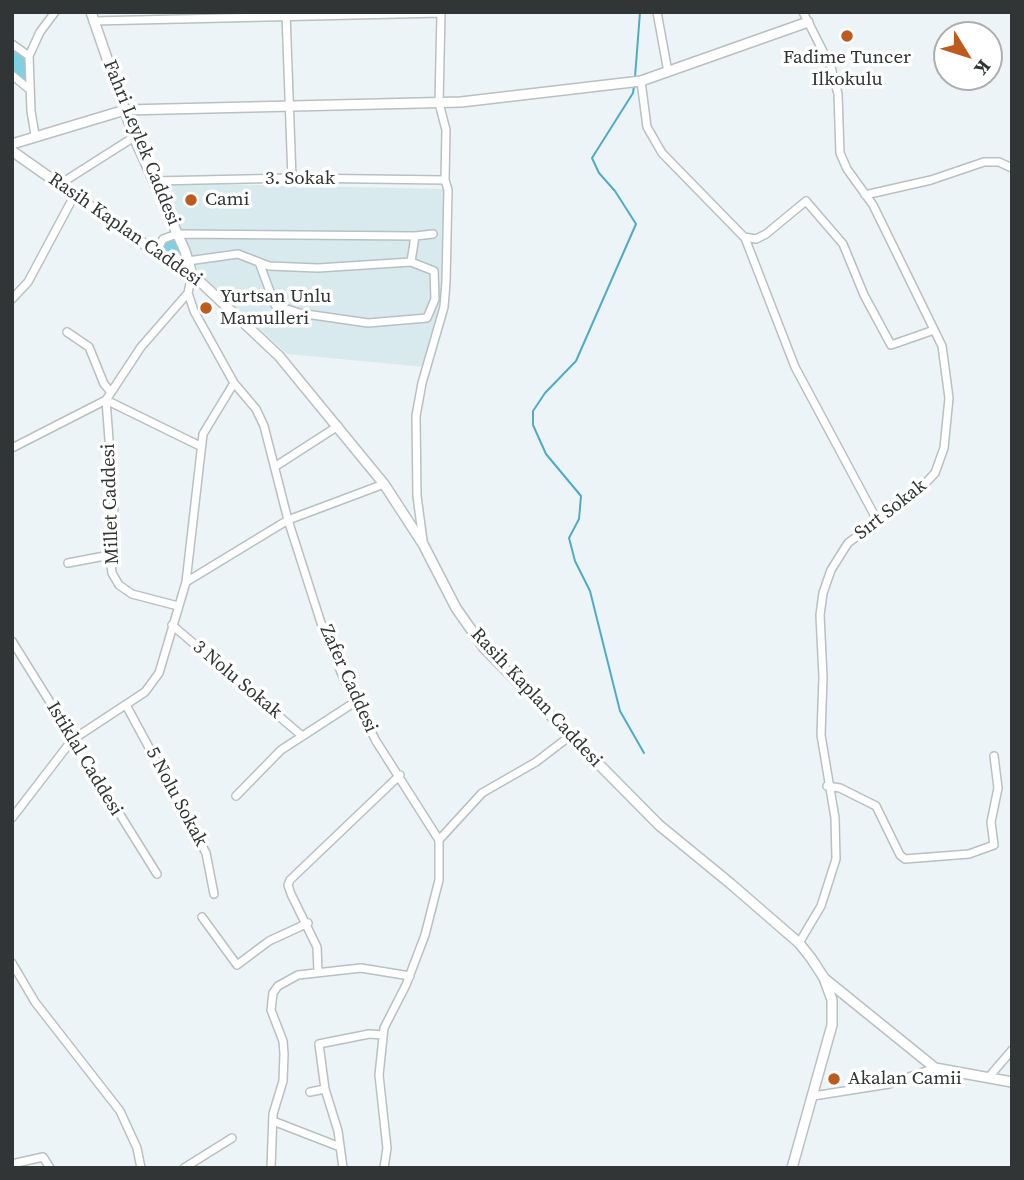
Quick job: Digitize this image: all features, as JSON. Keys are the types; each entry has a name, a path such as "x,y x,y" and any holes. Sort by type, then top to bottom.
{"street":[{"path":"36,135 29,89 29,56 40,32 55,12"},
{"path":"657,12 668,72"},
{"name":"Sırt Sokak","path":"799,943 821,906 836,859 835,818 827,786 821,735 823,677 820,615 823,593 831,570 845,548 930,480 944,448 949,398 942,346 873,205 840,153 834,80 825,53 803,12"},
{"path":"92,17 442,13 439,103 446,130 445,180 449,190 444,307 422,383 416,416 417,496 423,544"},
{"path":"286,14 292,178"},
{"name":"Fahri Leylek Caddesi","path":"92,17 135,137 192,274"},
{"path":"12,144 125,110 439,103 640,81 808,22"},
{"path":"12,44 29,56"},
{"path":"12,75 29,89"},
{"path":"640,81 647,127 662,153 744,237 750,240 766,234 806,201 843,244 860,286 891,345 934,330"},
{"path":"60,184 135,137"},
{"name":"Rasih Kaplan Caddesi","path":"12,151 74,196 192,274 279,356 384,484 423,544 470,630 659,825 799,943 824,978 832,1000 832,1025 792,1168"},
{"path":"865,195 931,180 984,162 999,162 1012,168"},
{"name":"3. Sokak","path":"154,181 292,178 445,180"},
{"path":"12,299 28,282 74,196"},
{"path":"156,252 163,239 177,233 433,234"},
{"path":"411,262 415,236"},
{"path":"744,237 795,367 877,520"},
{"path":"173,263 238,254 259,262 269,266 318,268 411,262 434,271 435,299 427,318 368,323 299,313 275,305 259,262"},
{"path":"12,448 106,400 141,347 188,293 192,274"},
{"name":"Zafer Caddesi","path":"188,293 194,310 234,383 260,416 276,466 288,520 322,626 355,702 376,741 439,840"},
{"path":"67,332 89,346 104,384 111,392"},
{"path":"12,818 72,740 153,684 186,582 200,446 208,424 234,383"},
{"path":"106,400 200,446"},
{"name":"Millet Caddesi","path":"106,400 114,506 110,555 112,573 119,585 132,594 178,606"},
{"path":"276,466 338,426"},
{"path":"186,582 288,520 384,484"},
{"path":"68,564 110,555"},
{"name":"3 Nolu Sokak","path":"172,625 301,736"},
{"name":"Istiklal Caddesi","path":"12,641 157,874"},
{"path":"236,796 281,750 355,702"},
{"name":"5 Nolu Sokak","path":"126,705 206,853 214,894"},
{"path":"384,1168 387,1148 379,1075 383,1035 387,1015 410,975 439,880 439,840 482,793 536,762 570,736"},
{"path":"827,786 840,788 876,806 900,855 905,859 969,854 994,845 992,815 998,788 994,756"},
{"path":"318,972 317,947 292,894 290,880 400,775"},
{"path":"202,917 237,965 268,941 308,923"},
{"path":"12,963 35,1002 120,1111 137,1148 141,1168"},
{"path":"271,1168 273,1121 283,1081 283,1041 271,1010 278,986 298,975 318,972 372,968 410,975"},
{"path":"824,978 935,1069"},
{"path":"343,1168 325,1089 319,1044 369,1034 383,1035"},
{"path":"988,1078 1012,1050"},
{"path":"813,1096 889,1084 935,1069 1012,1082"},
{"path":"310,1092 325,1089"},
{"path":"273,1121 340,1147"},
{"path":"184,1168 232,1138"},
{"path":"12,1164 43,1157 50,1168"}],"shaded area":[{"path":"12,51 25,54 25,82 12,73"},
{"path":"159,183 444,189 440,307 424,367 287,354 200,274"},
{"path":"171,240 177,243 180,249 177,255 171,258 165,255 162,249 165,243"}],"waterway":[{"path":"635,77 640,12"},
{"path":"634,86 633,93 592,158 599,173 615,191 636,224 576,361 545,393 533,411 533,425 546,454 581,496 579,519 569,538 575,561 590,591 620,711 644,753"}],"place":[{"name":"Fadime Tuncer Ilkokulu","path":"847,36"},
{"name":"Cami","path":"191,200"},
{"name":"Yurtsan Unlu Mamulleri","path":"206,308"},
{"name":"Akalan Camii","path":"834,1079"}]}
